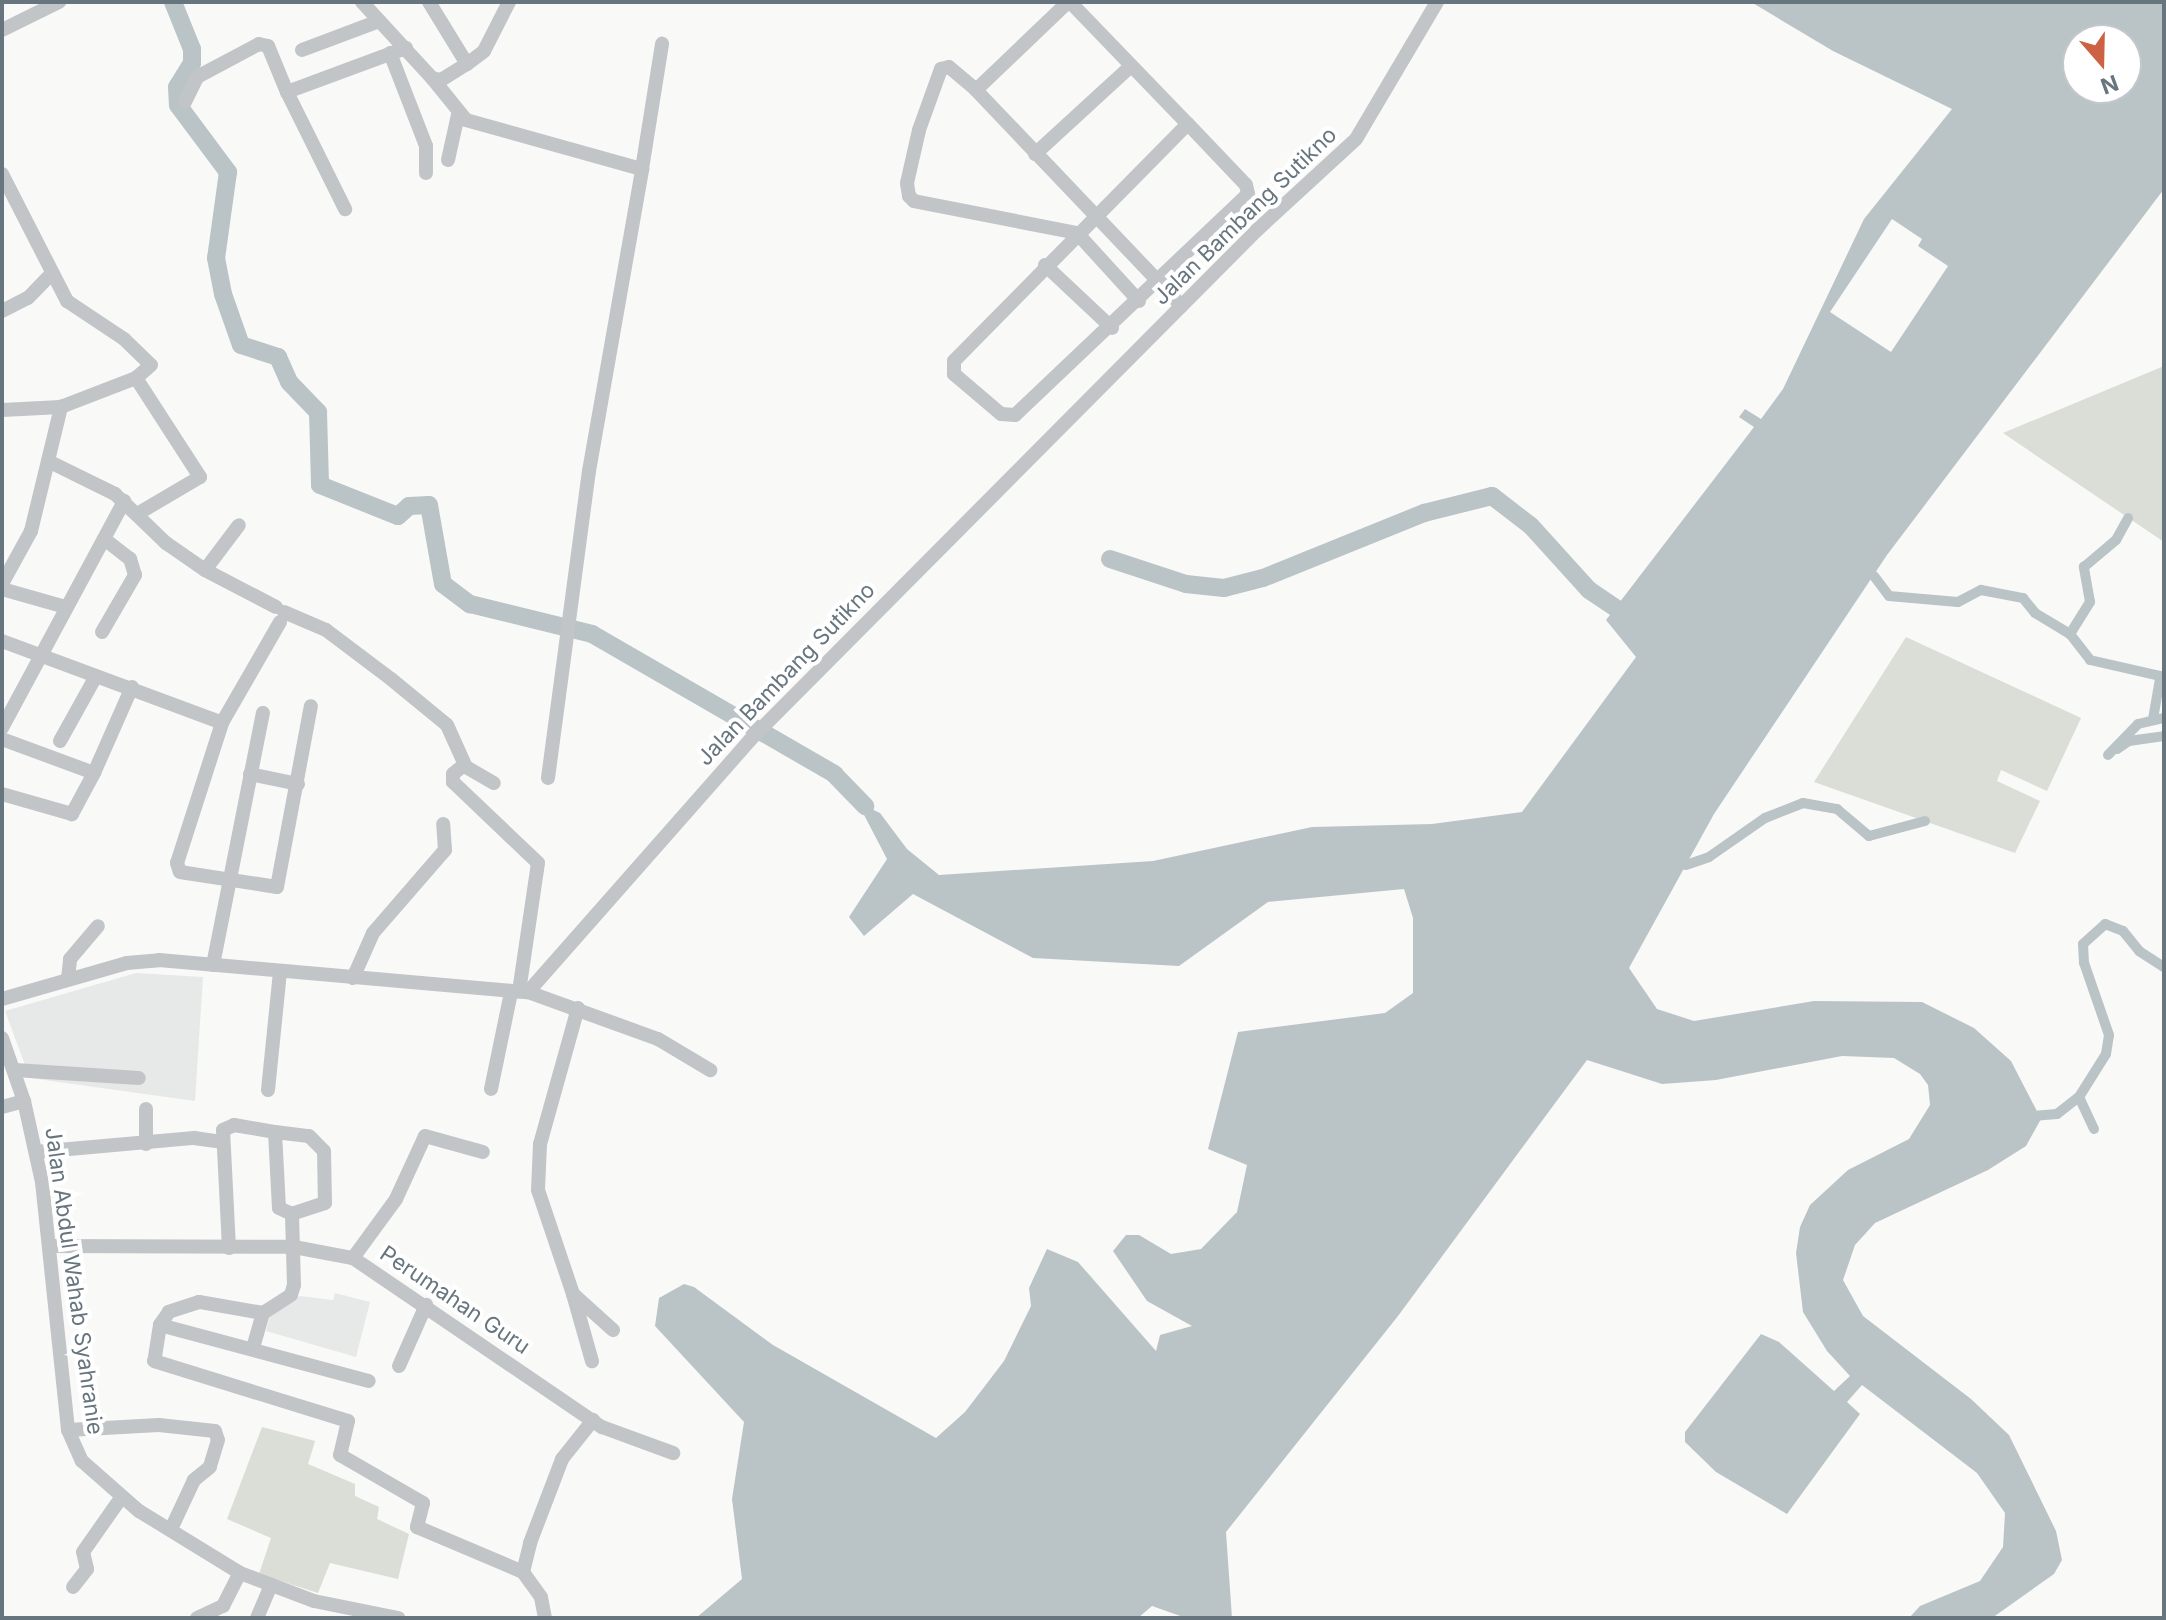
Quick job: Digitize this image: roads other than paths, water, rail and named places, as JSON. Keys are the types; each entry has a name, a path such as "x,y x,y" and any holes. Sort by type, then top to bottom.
{"street":[{"path":"2,30 59,2"},
{"path":"362,2 432,78 458,115 642,169"},
{"path":"429,2 467,64"},
{"path":"432,78 450,77 484,51 509,2"},
{"path":"976,90 1069,2 1188,124 1249,191 1112,328 1015,415 1001,414 954,374 958,355 1188,124"},
{"name":"Jalan Bambang Sutikno","path":"519,992 750,740 1182,306 1356,139 1437,2"},
{"path":"302,50 379,21"},
{"path":"185,102 197,77 259,44 268,46 287,92 345,209"},
{"path":"548,778 568,626 662,44"},
{"path":"287,92 406,48"},
{"path":"390,53 426,146 426,173"},
{"path":"1035,154 1131,66"},
{"path":"1139,301 1077,233 914,201 909,196 907,183 919,130 939,71 949,67 976,90 1035,154 1098,214 1182,306"},
{"path":"448,160 458,115"},
{"path":"2,174 73,308 148,358 150,369 136,378 61,407 2,410"},
{"path":"1045,265 1112,328"},
{"path":"2,311 28,298 52,273"},
{"path":"136,378 200,477 139,513"},
{"path":"61,407 31,531 2,586 65,607"},
{"path":"48,461 124,501 139,513 151,532 205,570 280,614 347,644 447,725 464,765 494,783"},
{"path":"2,728 124,501"},
{"path":"205,570 239,525"},
{"path":"102,632 135,575 130,559 104,539"},
{"path":"280,614 222,723 177,863 180,872 228,883 277,887 311,706"},
{"path":"2,641 38,658 132,687 222,723"},
{"path":"60,741 96,676"},
{"path":"2,794 72,814 132,687"},
{"path":"213,965 263,713"},
{"path":"2,739 94,773"},
{"path":"464,765 453,774 453,782 538,863 519,992 491,1089"},
{"path":"250,774 298,784"},
{"path":"353,978 373,933 445,850 443,824"},
{"path":"68,979 70,959 98,926"},
{"path":"2,999 68,979 142,962 213,965 519,992 578,1008 658,1039 710,1070"},
{"path":"268,1090 280,972"},
{"path":"578,1008 536,1167 538,1190 592,1361"},
{"name":"Jalan Abdul Wahab Syahranie","path":"2,1038 15,1070 36,1152 68,1430 82,1461 121,1498 240,1573 335,1613 398,1618"},
{"path":"15,1070 139,1078"},
{"path":"2,1107 24,1101"},
{"path":"146,1109 146,1144"},
{"path":"229,1248 223,1130 234,1125 309,1136 324,1151 325,1203 292,1214 279,1208 275,1132"},
{"path":"353,1258 396,1199 425,1136 483,1152"},
{"path":"36,1152 194,1138 222,1142"},
{"path":"253,1347 263,1313 291,1295 294,1247 292,1214"},
{"name":"Perumahan Guru","path":"49,1246 294,1247 353,1258 615,1434 673,1453"},
{"path":"573,1294 613,1330"},
{"path":"263,1313 199,1302 169,1312 160,1325 154,1361 348,1421 340,1455 423,1503 417,1527 523,1572 541,1597 545,1618"},
{"path":"399,1366 426,1305"},
{"path":"160,1325 253,1347 369,1381"},
{"path":"523,1572 562,1459 593,1420"},
{"path":"68,1430 159,1425 215,1431 218,1440 210,1467 194,1480 171,1529"},
{"path":"73,1587 87,1569 83,1552 121,1498"},
{"path":"197,1618 228,1601 240,1573"},
{"path":"257,1618 271,1585"}],"waterway":[{"path":"173,2 192,49 192,63 177,87 178,105 228,172 216,258 223,294 241,345 278,357 289,382 318,412 320,485 398,516 409,506 429,505 443,584 470,604 592,634 834,774 865,806"},
{"path":"1110,559 1186,584 1224,588 1263,578 1424,513 1492,496 1531,526 1589,590 1616,608"},
{"path":"2070,634 2090,602 2084,567 2116,540 2128,518"},
{"path":"1874,576 1889,596 1958,602 1981,590 2023,598 2035,613 2070,634 2090,660 2164,677"},
{"path":"2153,719 2160,679"},
{"path":"2108,755 2138,724 2164,718"},
{"path":"2117,749 2129,741 2164,736"},
{"path":"1686,865 1709,857 1765,818 1803,803 1837,809 1869,836 1925,821"},
{"path":"2094,1129 2079,1097 2106,1054 2109,1035 2084,963 2083,944 2105,924 2123,931 2139,951 2164,967"},
{"path":"2033,1116 2057,1114 2079,1097"}]}
